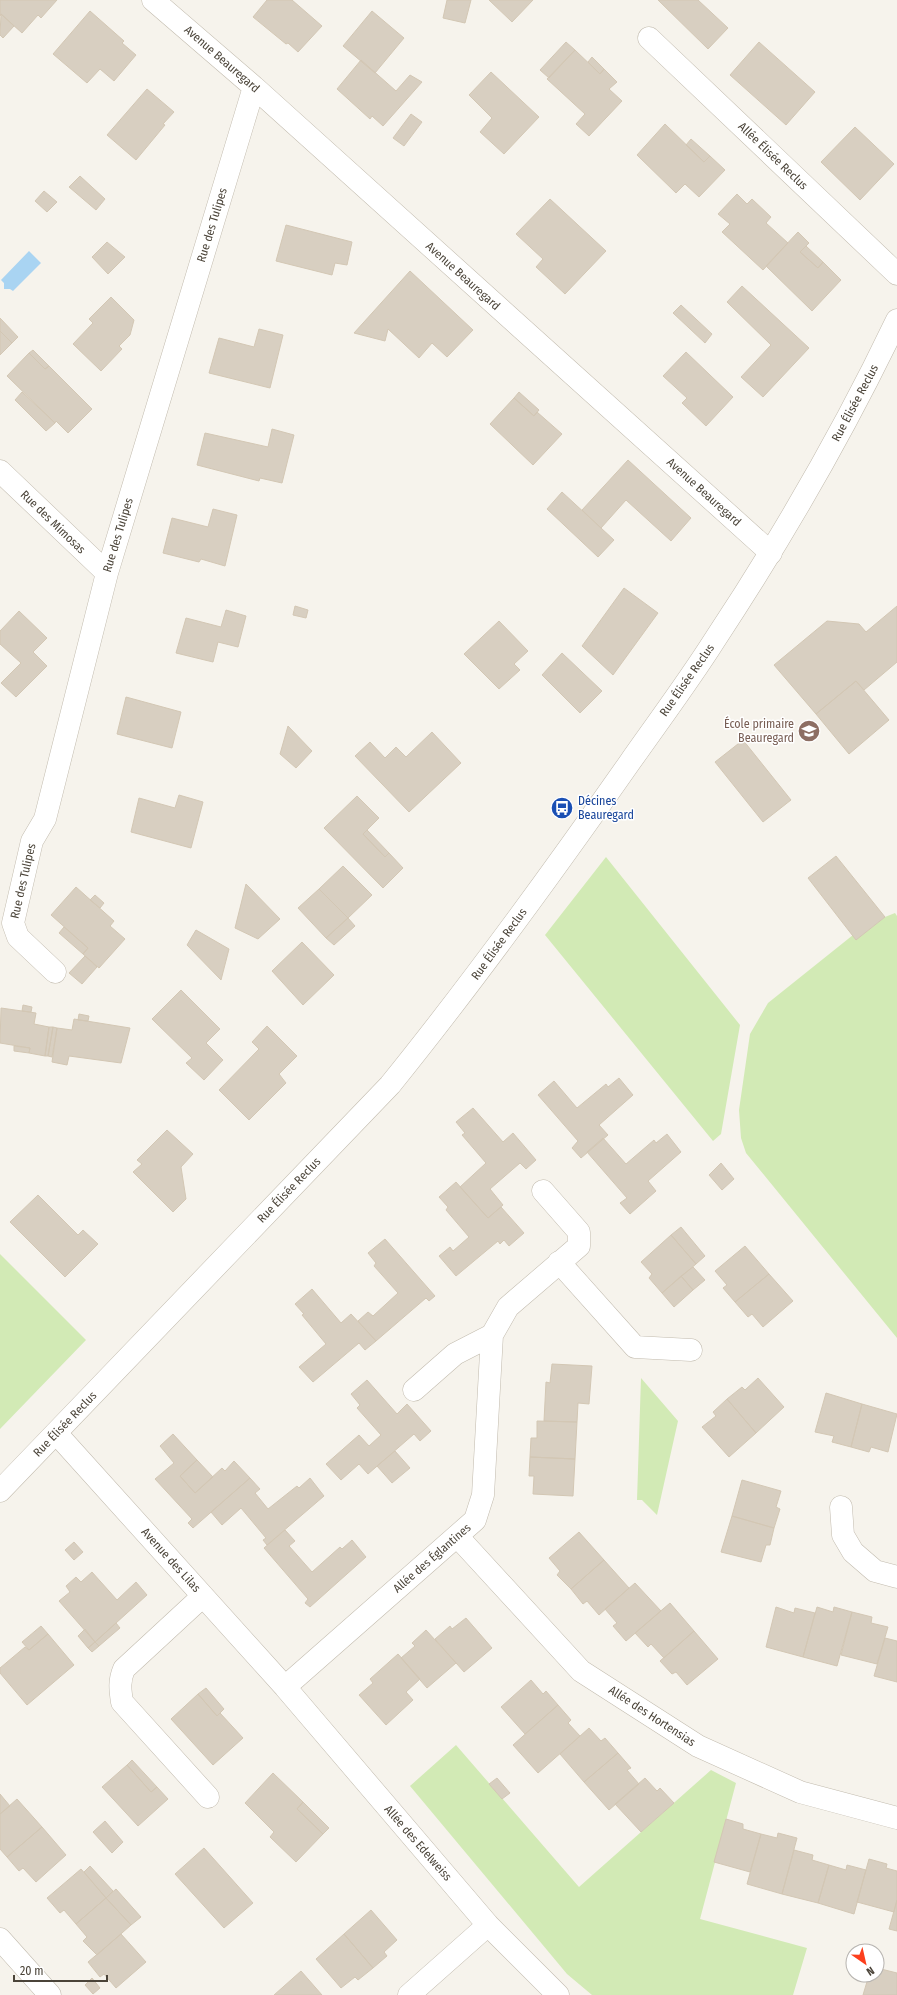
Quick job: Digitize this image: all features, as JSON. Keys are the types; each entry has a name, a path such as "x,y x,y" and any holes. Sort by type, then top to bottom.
{"street":[{"name":"Avenue Beauregard","path":"153,0 254,87 771,553"},
{"name":"Allée Élisée Reclus","path":"649,38 897,274"},
{"name":"Rue des Tulipes","path":"55,972 18,937 13,923 32,841 45,819 107,573 254,87"},
{"name":"Rue Élisée Reclus","path":"0,1491 400,1073 443,1020 585,826 713,643 771,553 822,465 877,363 897,320"},
{"name":"Rue des Mimosas","path":"0,471 107,573"},
{"name":"Allée des Églantines","path":"285,1687 475,1520 483,1495 492,1335 508,1307 579,1246 579,1232 543,1191"},
{"path":"559,1262 635,1348 691,1350"},
{"path":"414,1390 455,1354 492,1335"},
{"name":"Avenue des Lilas","path":"56,1433 285,1687"},
{"path":"841,1507 843,1535 853,1552 875,1571 897,1577"},
{"name":"Allée des Hortensias","path":"457,1536 581,1671 692,1742 800,1792 897,1818"},
{"path":"203,1596 124,1669 119,1680 119,1688 122,1702 208,1798"},
{"name":"Allée des Edelweiss","path":"285,1687 488,1925 558,1995"},
{"path":"409,1995 488,1925"},
{"path":"0,1939 50,1995"}],"green space":[{"path":"606,857 740,1025 721,1134 713,1141 545,935"},
{"path":"895,913 897,916 897,1338 746,1153 741,1138 739,1110 750,1034 768,1003 853,935 856,939 885,917"},
{"path":"0,1254 86,1340 0,1429"},
{"path":"641,1378 678,1421 657,1515 642,1500 637,1500"},
{"path":"456,1745 579,1887 711,1770 736,1783 700,1919 807,1948 793,1995 592,1995 567,1974 410,1786"}],"water":[{"path":"29,251 41,263 13,291 10,289 4,289 4,283 1,280"}],"building":[{"path":"0,0 57,0 41,18 38,15 22,33 1,14 0,16"},
{"path":"267,0 292,0 322,26 298,52 253,17"},
{"path":"447,0 471,0 465,23 443,18"},
{"path":"489,0 533,0 512,22"},
{"path":"658,0 698,0 728,28 708,49"},
{"path":"90,11 124,41 122,43 136,55 114,81 100,69 87,83 53,54"},
{"path":"372,11 404,38 375,73 343,46"},
{"path":"1,14 14,26 3,38 0,35"},
{"path":"566,42 575,50 549,78 540,70"},
{"path":"759,42 815,92 786,125 730,75"},
{"path":"575,50 600,74 604,69 617,82 609,89 622,101 589,136 576,124 585,114 547,79"},
{"path":"592,57 604,69 600,74 588,62"},
{"path":"361,60 396,91 410,75 422,82 383,126 372,116 370,119 337,89"},
{"path":"491,72 539,117 504,154 480,132 492,118 469,95"},
{"path":"147,89 174,112 136,160 107,135"},
{"path":"411,114 422,122 404,146 393,138"},
{"path":"665,124 704,162 710,156 725,170 699,197 685,184 676,193 637,155"},
{"path":"855,127 894,164 860,200 821,162"},
{"path":"691,139 710,156 704,162 686,145"},
{"path":"80,176 105,199 96,210 69,187"},
{"path":"44,191 57,202 47,212 35,201"},
{"path":"737,194 747,204 752,199 771,217 766,223 788,243 763,270 722,232 730,224 718,214"},
{"path":"550,199 606,251 565,294 536,267 543,259 516,234"},
{"path":"286,225 352,242 347,265 335,263 332,275 276,261"},
{"path":"798,232 809,243 800,252 818,268 823,262 841,280 812,311 766,266"},
{"path":"107,242 125,257 108,274 92,257"},
{"path":"806,246 823,262 818,268 800,252"},
{"path":"410,271 473,330 447,357 432,343 419,358 388,329 385,341 354,333"},
{"path":"742,286 809,348 763,397 741,377 771,345 727,302"},
{"path":"111,297 134,320 130,335 119,346 122,349 101,371 73,344 93,323 89,319"},
{"path":"681,305 712,334 705,343 673,313"},
{"path":"0,318 18,337 12,343 0,331"},
{"path":"259,329 283,335 270,388 209,373 219,338 254,347"},
{"path":"0,331 12,343 0,355"},
{"path":"33,350 49,366 45,369 29,353"},
{"path":"686,352 733,397 706,426 682,403 687,398 663,376"},
{"path":"29,353 45,369 49,366 92,409 68,433 56,421 55,423 7,376"},
{"path":"22,392 55,423 46,431 15,400"},
{"path":"519,392 539,410 534,416 514,398"},
{"path":"514,398 534,416 537,412 562,434 533,465 490,424"},
{"path":"272,429 294,435 282,483 260,478 259,481 197,465 205,433 268,447"},
{"path":"628,460 691,518 671,541 626,500 601,528 582,510"},
{"path":"562,492 614,540 598,557 547,509"},
{"path":"213,509 237,515 225,566 201,559 199,562 163,553 172,518 208,527"},
{"path":"624,588 658,613 613,675 582,646"},
{"path":"295,606 308,610 306,618 293,615"},
{"path":"897,606 897,662 864,690 856,681 816,714 774,665 827,621 859,624 866,632"},
{"path":"226,610 246,616 238,647 218,642 213,662 176,653 186,618 221,627"},
{"path":"19,611 47,638 33,652 47,666 16,697 1,683 21,663 0,644 0,631"},
{"path":"499,621 528,651 514,664 520,670 499,689 464,654"},
{"path":"562,653 602,691 580,713 542,675"},
{"path":"856,681 889,720 849,754 816,714"},
{"path":"126,697 181,712 172,748 117,734"},
{"path":"288,726 312,751 296,768 280,754"},
{"path":"432,732 461,763 409,812 355,756 370,742 385,758 396,747 406,757"},
{"path":"743,740 791,800 763,822 715,762"},
{"path":"179,795 203,802 191,848 131,832 139,798 175,808"},
{"path":"357,796 379,818 363,834 385,857 389,853 403,868 383,888 324,828"},
{"path":"367,830 389,853 385,857 363,834"},
{"path":"836,856 885,917 856,940 808,878"},
{"path":"343,866 372,895 348,918 319,889"},
{"path":"246,884 280,919 258,939 235,928"},
{"path":"76,887 114,921 110,926 125,939 99,968 83,954 88,948 51,915"},
{"path":"319,889 348,918 326,938 298,908"},
{"path":"95,895 104,903 100,908 90,900"},
{"path":"348,918 355,926 334,945 326,938"},
{"path":"64,927 88,948 83,954 59,933"},
{"path":"196,930 229,949 221,980 187,945"},
{"path":"302,942 334,975 303,1005 272,971"},
{"path":"85,956 97,967 82,984 69,973"},
{"path":"181,990 220,1029 206,1043 223,1060 204,1080 186,1063 192,1058 152,1019"},
{"path":"23,1005 32,1007 31,1012 22,1011"},
{"path":"1,1008 36,1013 34,1024 49,1027 45,1056 29,1053 30,1048 0,1043"},
{"path":"79,1014 89,1016 88,1021 78,1020"},
{"path":"74,1019 130,1028 121,1063 69,1056 67,1065 52,1062 57,1028 72,1030"},
{"path":"267,1026 297,1056 279,1074 286,1083 249,1120 219,1090 259,1049 252,1042"},
{"path":"49,1027 53,1027 48,1056 45,1056"},
{"path":"53,1027 57,1028 52,1057 48,1056"},
{"path":"14,1046 30,1048 29,1053 14,1051"},
{"path":"619,1078 633,1095 599,1125 608,1135 581,1158 572,1148 578,1141 538,1095 554,1081 577,1108 606,1084 608,1087"},
{"path":"473,1108 503,1142 513,1133 536,1160 526,1169 520,1163 490,1189 503,1205 488,1218 460,1187 486,1163 462,1135 465,1133 456,1122"},
{"path":"167,1130 193,1154 181,1167 186,1199 173,1212 133,1172 142,1164 137,1160"},
{"path":"667,1134 681,1152 648,1181 656,1191 630,1214 620,1203 627,1198 587,1152 603,1138 626,1164 654,1140 656,1143"},
{"path":"721,1163 734,1179 722,1190 709,1175"},
{"path":"456,1182 488,1218 501,1207 524,1233 509,1246 504,1240 500,1244 498,1241 456,1276 439,1256 450,1247 453,1251 469,1237 446,1210 448,1207 439,1197"},
{"path":"38,1195 78,1235 83,1230 98,1244 65,1277 10,1222"},
{"path":"681,1227 705,1256 696,1264 671,1235"},
{"path":"671,1235 696,1264 662,1293 649,1278 652,1274 641,1262"},
{"path":"385,1239 435,1296 429,1301 426,1298 376,1341 358,1321 368,1312 373,1316 398,1293 374,1266 376,1263 368,1253"},
{"path":"745,1246 769,1274 735,1302 723,1288 727,1285 715,1271"},
{"path":"693,1267 705,1280 693,1290 681,1276"},
{"path":"769,1274 793,1301 763,1327 752,1314 748,1317 735,1302"},
{"path":"681,1276 693,1290 674,1307 662,1293"},
{"path":"312,1289 341,1323 351,1314 376,1341 365,1350 359,1343 313,1382 299,1367 326,1344 302,1315 304,1314 295,1304"},
{"path":"552,1364 592,1366 589,1404 578,1403 577,1422 544,1421 546,1382 550,1383"},
{"path":"758,1378 784,1407 756,1433 727,1399 742,1387 745,1390"},
{"path":"367,1380 397,1414 407,1404 431,1431 420,1441 414,1434 368,1474 359,1464 341,1480 326,1464 359,1435 369,1446 381,1435 357,1408 360,1405 351,1394"},
{"path":"826,1393 862,1404 851,1447 832,1442 834,1436 815,1432"},
{"path":"727,1399 756,1433 729,1457 702,1427 716,1416 713,1412"},
{"path":"862,1404 897,1414 888,1452 871,1447 869,1452 851,1447"},
{"path":"537,1421 577,1422 575,1459 530,1457 531,1438 537,1438"},
{"path":"173,1434 197,1460 180,1476 195,1493 222,1468 225,1471 234,1461 250,1478 193,1528 188,1523 192,1519 155,1479 174,1463 160,1446"},
{"path":"395,1451 410,1468 392,1483 377,1466"},
{"path":"530,1457 575,1459 573,1496 533,1494 534,1476 529,1476"},
{"path":"197,1460 213,1477 195,1493 180,1476"},
{"path":"250,1478 260,1489 255,1493 268,1509 297,1486 299,1488 310,1478 324,1496 267,1545 263,1540 266,1538 241,1508 222,1525 211,1512"},
{"path":"742,1480 781,1491 776,1507 780,1509 774,1528 732,1516"},
{"path":"732,1516 774,1528 770,1545 766,1545 761,1562 721,1552"},
{"path":"285,1530 295,1541 289,1546 312,1572 340,1547 342,1549 352,1540 366,1557 310,1607 305,1603 308,1599 264,1548"},
{"path":"579,1532 604,1560 571,1589 557,1575 560,1571 549,1558"},
{"path":"74,1542 83,1552 74,1560 65,1550"},
{"path":"604,1560 629,1588 599,1615 587,1601 583,1604 571,1589"},
{"path":"92,1572 117,1600 136,1582 147,1595 95,1642 59,1601 70,1592 66,1586 76,1577 81,1582"},
{"path":"635,1583 661,1611 626,1641 613,1626 617,1623 605,1609"},
{"path":"670,1603 694,1631 664,1658 651,1644 648,1647 635,1633"},
{"path":"776,1607 794,1613 795,1608 815,1613 803,1657 766,1647"},
{"path":"817,1607 833,1612 834,1607 852,1612 837,1666 803,1657"},
{"path":"852,1612 872,1617 871,1623 888,1627 877,1664 841,1655"},
{"path":"466,1618 492,1648 464,1672 435,1639 450,1626 452,1629"},
{"path":"116,1623 120,1628 99,1646 95,1642"},
{"path":"41,1626 48,1634 29,1650 22,1642"},
{"path":"85,1629 95,1642 88,1648 78,1636"},
{"path":"426,1630 456,1663 427,1688 401,1658 415,1646 412,1643"},
{"path":"694,1631 718,1659 687,1685 676,1672 672,1674 660,1661"},
{"path":"48,1634 74,1665 27,1705 0,1673 0,1668 25,1647 29,1650"},
{"path":"885,1638 897,1641 897,1682 874,1676"},
{"path":"95,1642 99,1646 92,1652 88,1648"},
{"path":"398,1654 420,1679 406,1692 413,1700 386,1725 359,1695 373,1683 370,1679"},
{"path":"531,1680 543,1694 546,1691 558,1705 525,1734 501,1707"},
{"path":"206,1688 224,1709 217,1716 198,1694"},
{"path":"198,1694 217,1716 220,1713 243,1738 213,1765 171,1719"},
{"path":"558,1705 571,1720 568,1723 580,1736 538,1773 513,1745"},
{"path":"589,1728 601,1741 605,1738 618,1753 584,1782 560,1754"},
{"path":"618,1753 631,1768 627,1770 639,1784 609,1810 584,1782"},
{"path":"132,1760 157,1787 151,1792 127,1765"},
{"path":"127,1765 151,1792 157,1787 168,1799 138,1826 102,1787"},
{"path":"273,1773 303,1802 297,1809 323,1834 296,1862 270,1837 274,1832 245,1803"},
{"path":"497,1778 510,1793 502,1799 489,1784"},
{"path":"645,1778 657,1791 660,1788 674,1803 641,1832 615,1804"},
{"path":"0,1794 10,1806 0,1814"},
{"path":"17,1799 42,1827 7,1857 0,1849 0,1814"},
{"path":"303,1802 329,1828 323,1834 297,1809"},
{"path":"726,1819 743,1824 743,1829 761,1834 750,1872 714,1862"},
{"path":"105,1821 123,1842 112,1853 93,1832"},
{"path":"42,1827 66,1855 36,1882 23,1868 19,1871 7,1857"},
{"path":"778,1833 797,1838 782,1894 747,1884 761,1834 777,1838"},
{"path":"204,1848 253,1903 224,1928 175,1874"},
{"path":"794,1850 813,1855 812,1860 829,1865 818,1903 782,1894"},
{"path":"869,1859 887,1864 886,1868 897,1871 897,1900 894,1912 857,1902"},
{"path":"829,1865 846,1870 847,1865 866,1870 854,1914 818,1903"},
{"path":"90,1866 113,1891 106,1898 84,1872"},
{"path":"81,1869 106,1898 76,1924 64,1910 60,1913 47,1898"},
{"path":"116,1889 141,1917 131,1925 106,1898"},
{"path":"106,1898 131,1925 97,1955 83,1941 87,1937 76,1924"},
{"path":"897,1900 897,1931 889,1929"},
{"path":"371,1910 397,1940 384,1952 387,1956 373,1968 344,1934"},
{"path":"121,1934 146,1962 116,1988 104,1974 100,1977 88,1962"},
{"path":"344,1934 373,1968 358,1980 355,1977 341,1988 316,1959"},
{"path":"885,1970 897,1973 897,1995 863,1995 867,1983 885,1983"},
{"path":"301,1971 322,1995 274,1995"},
{"path":"92,1978 100,1988 93,1994 85,1985"}],"place":[{"name":"École primaire Beauregard","path":"809,731"},
{"name":"Décines Beauregard","path":"562,808"}]}
